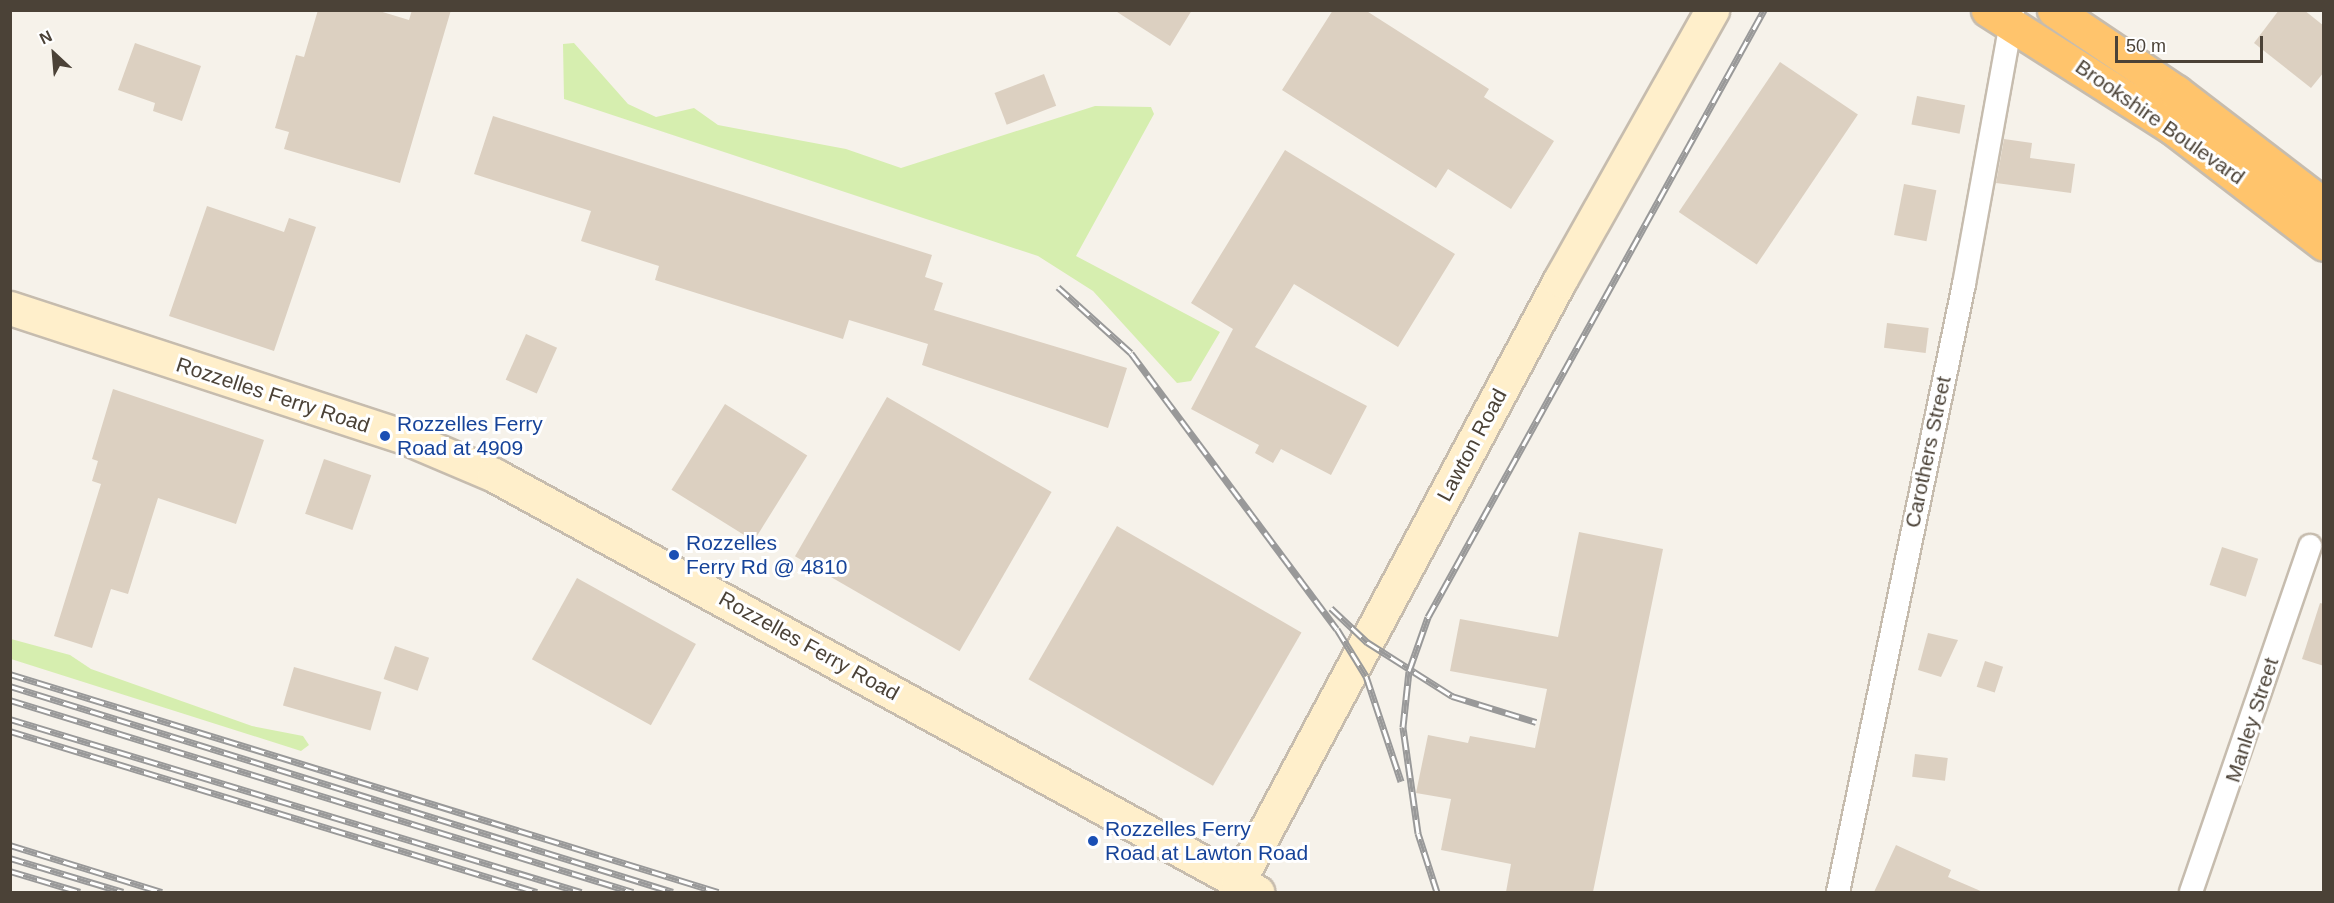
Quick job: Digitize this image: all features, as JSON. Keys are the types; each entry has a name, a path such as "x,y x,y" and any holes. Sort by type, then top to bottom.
{"highway":[{"name":"Brookshire Boulevard","path":"2054,10 2176,92 2324,205"},
{"name":"Brookshire Boulevard","path":"2004,15 2173,128 2324,244"}],"street":[{"name":"Lawton Road","path":"1247,887 1560,280 1712,10"},
{"name":"Carothers Street","path":"1838,892 1964,284 2004,15"},
{"name":"Rozzelles Ferry Road","path":"10,308 407,438 494,475 1247,887"},
{"name":"Manley Street","path":"2191,892 2310,546"}],"green space":[{"path":"574,43 628,104 656,117 694,108 718,125 846,149 901,168 1095,106 1151,107 1154,114 1076,256 1220,332 1191,381 1177,383 1093,291 1038,256 564,99 563,44"},
{"path":"11,639 70,655 91,669 252,726 303,736 309,745 301,751 11,659"}],"building":[{"path":"318,10 376,10 409,20 412,10 451,10 400,183 284,149 289,132 275,128 296,55 304,57"},
{"path":"1114,10 1192,10 1170,46"},
{"path":"1333,10 1365,10 1489,89 1484,97 1554,141 1511,209 1448,169 1436,188 1282,90"},
{"path":"2279,10 2304,10 2324,26 2324,72 2311,88 2254,43"},
{"path":"135,43 201,66 182,121 153,111 155,103 118,90"},
{"path":"1780,62 1858,115 1757,265 1679,212"},
{"path":"1044,74 1056,106 1007,125 995,93"},
{"path":"1917,96 1965,105 1960,134 1911,124"},
{"path":"493,116 932,255 925,277 943,283 934,310 1127,368 1108,428 922,365 928,344 849,320 843,339 655,280 659,266 581,241 591,211 474,174"},
{"path":"2004,139 2032,143 2030,158 2075,164 2071,193 1996,183"},
{"path":"1285,150 1455,254 1398,347 1294,284 1255,347 1367,406 1331,475 1281,449 1273,463 1255,453 1259,445 1191,409 1233,329 1191,303"},
{"path":"1904,184 1936,190 1926,241 1894,235"},
{"path":"207,206 284,232 289,218 316,227 274,351 169,316"},
{"path":"1887,323 1929,328 1926,353 1884,348"},
{"path":"526,334 557,348 537,394 506,380"},
{"path":"113,389 264,440 236,524 158,498 128,594 111,589 92,648 54,636 101,484 92,481 98,461 92,459"},
{"path":"887,397 1052,492 960,651 795,556"},
{"path":"725,404 807,455 754,541 671,490"},
{"path":"324,459 371,475 352,530 305,514"},
{"path":"1117,526 1301,632 1213,786 1028,679"},
{"path":"1579,532 1663,549 1593,892 1506,892 1511,864 1441,850 1451,799 1416,793 1428,735 1468,743 1470,736 1535,748 1547,689 1450,671 1460,619 1558,637"},
{"path":"2222,547 2258,559 2246,597 2210,585"},
{"path":"577,578 696,644 651,725 532,659"},
{"path":"2320,603 2324,604 2324,666 2302,659"},
{"path":"1928,633 1958,640 1941,677 1918,670"},
{"path":"395,646 429,658 418,691 384,679"},
{"path":"1985,661 2003,667 1995,693 1977,687"},
{"path":"294,667 381,692 370,731 283,705"},
{"path":"1915,754 1948,758 1945,781 1912,777"},
{"path":"1896,845 1951,870 1948,877 1983,892 1874,892"}],"railway":[{"path":"1437,892 1418,833 1403,727 1409,671 1428,617 1764,10"},
{"path":"1058,287 1131,353 1337,629 1366,676 1401,781"},
{"path":"1331,608 1367,642 1452,696 1536,722"},
{"path":"10,674 718,892"},
{"path":"10,686 673,892"},
{"path":"10,700 633,892"},
{"path":"10,719 581,892"},
{"path":"10,731 537,892"},
{"path":"10,845 162,892"},
{"path":"10,858 123,892"},
{"path":"10,871 80,892"}],"place":[{"name":"Rozzelles Ferry Road at 4909","path":"385,436"},
{"name":"Rozzelles Ferry Rd @ 4810","path":"674,555"},
{"name":"Rozzelles Ferry Road at Lawton Road","path":"1093,841"}]}
